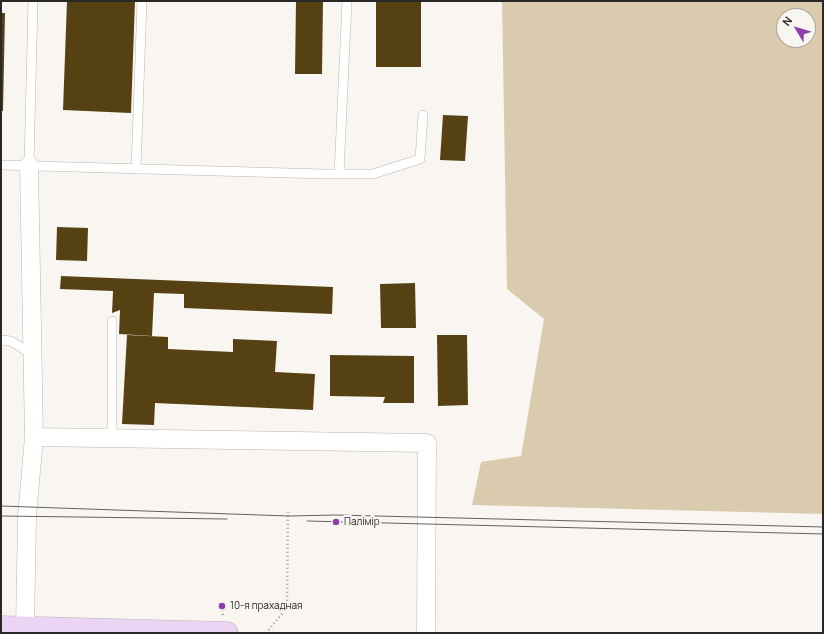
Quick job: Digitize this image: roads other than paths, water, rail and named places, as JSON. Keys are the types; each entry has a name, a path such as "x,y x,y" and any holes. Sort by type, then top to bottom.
{"main road":[{"path":"1,627 227,633"}],"street":[{"path":"25,628 27,517 34,437 29,165"},
{"path":"34,437 427,443 426,633"}],"lane":[{"path":"29,165 33,1"},
{"path":"136,169 142,1"},
{"path":"339,174 347,1"},
{"path":"1,165 373,174 420,159 423,114"},
{"path":"112,321 112,438"},
{"path":"1,340 11,341 33,355"}],"tram line":[{"path":"1,506 289,516 336,515 823,527"},
{"path":"1,516 227,519"},
{"path":"307,521 823,534"}],"place":[{"name":"Палімір","path":"336,522"},
{"name":"10-я прахадная","path":"222,606"}]}
